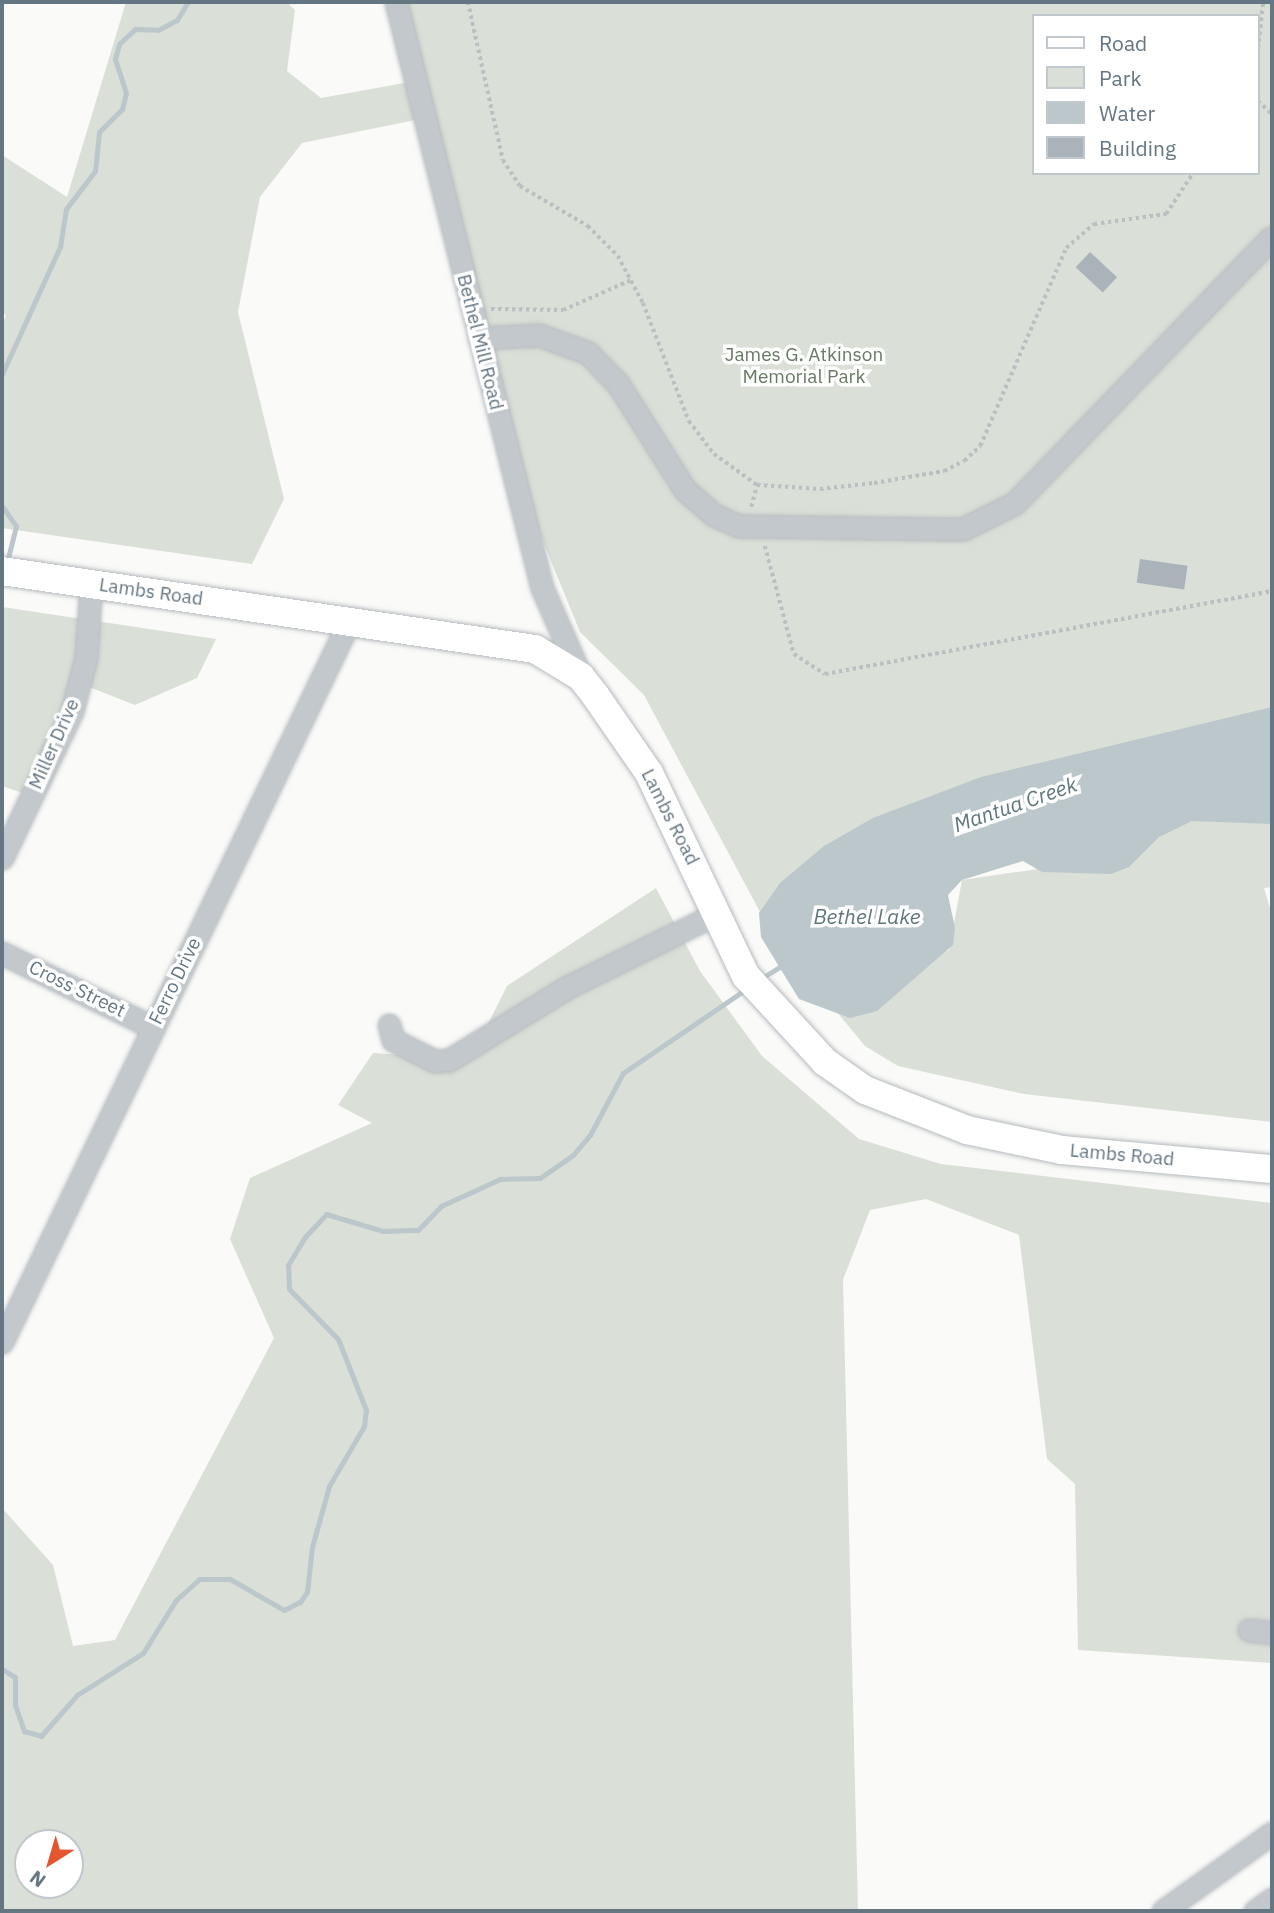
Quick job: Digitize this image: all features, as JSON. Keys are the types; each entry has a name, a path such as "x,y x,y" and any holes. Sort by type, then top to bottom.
{"main road":[{"name":"Lambs Road","path":"9,572 509,642 535,649 582,677 649,773 746,976 783,1021 825,1062 912,1112 967,1130 1062,1150 1272,1169"}],"street":[{"name":"Bethel Mill Road","path":"396,2 542,588 582,677"},
{"path":"478,338 539,335 588,354 618,384 692,498 725,521 755,528 950,530 997,516 1271,238"},
{"name":"Miller Drive","path":"2,858 72,711 86,658 91,583"},
{"name":"Ferro Drive","path":"2,1342 350,620"},
{"path":"389,1025 393,1040 435,1061 449,1060 566,988 716,914"},
{"name":"Cross Street","path":"2,953 152,1027"},
{"path":"1250,1630 1272,1633"},
{"path":"1163,1911 1272,1833"},
{"path":"1255,1911 1272,1899"}],"path":[{"path":"468,2 503,160 535,197 605,239 632,280 689,421 714,454 757,485 820,488 874,483 944,471 964,461 980,446 1054,266 1066,248 1094,224 1166,214 1192,175"},
{"path":"1260,30 1263,2"},
{"path":"472,310 563,310 632,280"},
{"path":"757,485 749,513 764,543 794,654 825,674 1272,591"}],"green space":[{"name":"James G. Atkinson Memorial Park","path":"126,2 286,2 295,10 287,71 321,98 421,80 400,2 1272,2 1272,887 1264,888 1272,915 1272,1122 1024,1094 898,1066 865,1046 827,1000 949,950 962,880 1141,854 981,777 760,912 644,695 580,632 535,522 430,117 302,143 260,197 238,312 284,499 252,564 2,528 2,326 6,315 2,313 2,155 67,197"},
{"path":"2,607 216,639 197,678 135,705 79,683 29,795 2,786"},
{"path":"656,888 700,971 762,1056 859,1139 941,1164 1272,1203 1272,1663 1078,1650 1075,1484 1047,1459 1019,1235 926,1199 870,1210 843,1280 858,1911 2,1911 2,1508 53,1565 73,1646 115,1640 274,1338 230,1239 250,1178 372,1123 338,1105 373,1053 470,1060 507,986"}],"water":[{"name":"Bethel Lake","path":"1272,707 1272,824 1192,821 1159,837 1129,867 1111,874 1042,872 1023,861 962,880 948,895 955,928 953,945 877,1011 850,1018 799,999 761,937 759,913 780,883 824,846 873,818 981,777"}],"building":[{"path":"1090,252 1117,277 1103,293 1076,267"},
{"path":"1140,559 1188,566 1184,589 1137,583"}],"waterway":[{"path":"2,374 60,247 66,209 95,171 99,132 122,109 126,93 115,59 119,44 135,29 158,30 177,20 188,2"},
{"path":"2,506 16,526 7,562"},
{"name":"Mantua Creek","path":"765,976 784,964"},
{"name":"Mantua Creek","path":"2,1669 15,1677 15,1705 24,1731 41,1736 77,1695 143,1653 176,1600 199,1579 230,1579 284,1610 300,1602 307,1592 312,1547 329,1486 364,1426 366,1410 338,1339 289,1289 288,1265 304,1238 326,1214 383,1231 418,1230 441,1206 500,1179 540,1178 573,1155 590,1135 623,1073 743,991"}]}
